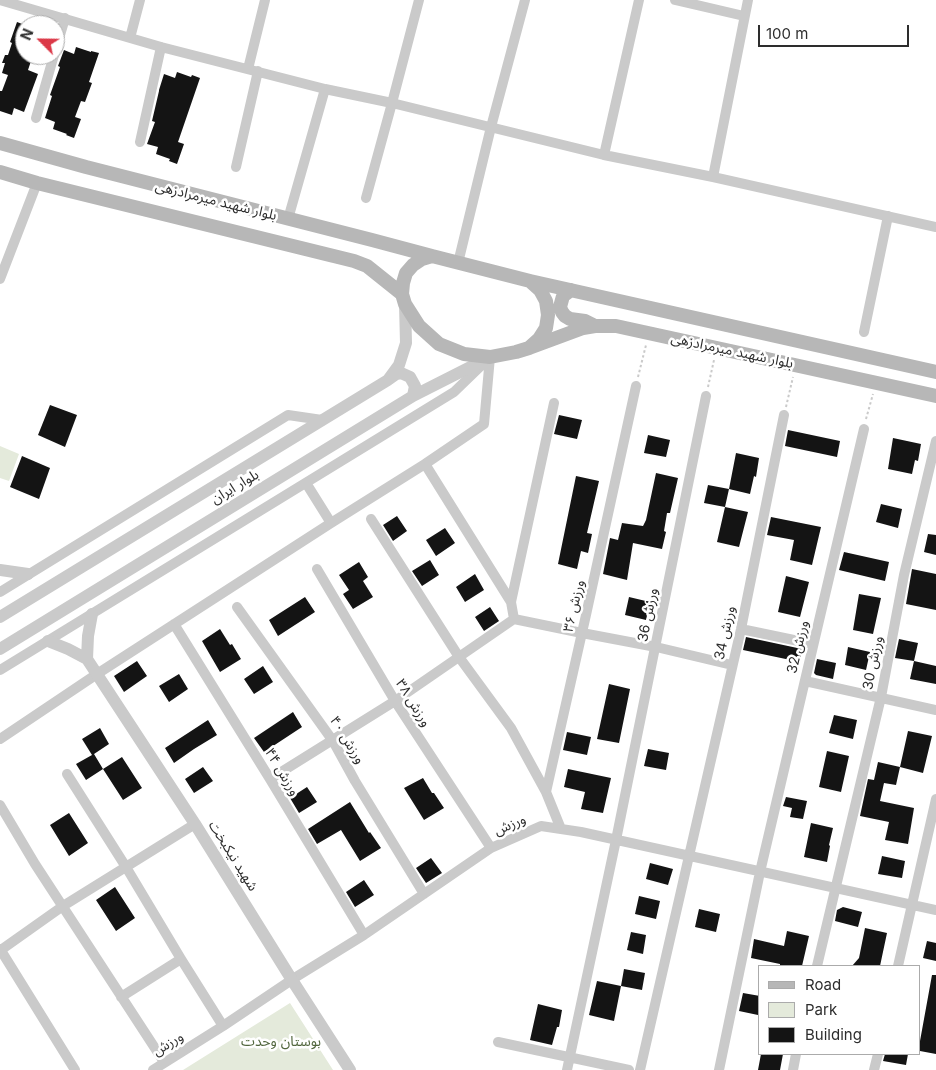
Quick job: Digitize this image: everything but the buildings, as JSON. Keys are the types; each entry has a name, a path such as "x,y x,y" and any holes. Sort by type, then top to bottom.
{"main road":[{"name":"بلوار شهید میرمرادزهی","path":"0,143 432,256"},
{"name":"بلوار شهید میرمرادزهی","path":"0,172 37,183 354,261 367,266 404,299"},
{"path":"432,256 458,263 530,281 540,290 546,301 548,315 546,328 539,339 528,348 490,357 464,354 439,344 419,326 404,299 403,283 406,274 413,265 422,259 432,256"},
{"name":"بلوار شهید میرمرادزهی","path":"530,281 936,372"},
{"path":"571,290 562,296 560,307 562,312 570,319 585,321 595,326"},
{"name":"بلوار شهید میرمرادزهی","path":"528,348 583,328 616,326 936,396"}],"street":[{"path":"130,38 140,0"},
{"path":"248,69 265,0"},
{"path":"366,198 419,0"},
{"path":"458,263 525,0"},
{"path":"604,155 639,0"},
{"path":"675,0 744,16"},
{"path":"713,177 748,0"},
{"path":"3,1 54,15"},
{"path":"65,18 161,47 325,89 392,103 604,155 713,177 936,227"},
{"path":"140,142 161,47"},
{"path":"36,118 52,65"},
{"path":"236,167 258,71"},
{"path":"288,219 325,89"},
{"path":"0,279 37,183"},
{"path":"864,332 888,216"},
{"name":"بلوار ایران","path":"0,617 388,380 399,365 406,343 404,299"},
{"path":"0,739 96,674 331,522 425,464 484,424 490,357"},
{"path":"0,670 454,392 490,357"},
{"name":"بلوار ایران","path":"0,649 414,396 490,357"},
{"path":"388,380 401,373 410,377 415,386 414,396"},
{"name":"ورزش ۳۶","path":"546,792 636,386"},
{"name":"ورزش 36","path":"566,1070 616,840 706,396"},
{"path":"511,602 554,402"},
{"path":"0,592 288,415 322,420"},
{"name":"ورزش 34","path":"640,1070 741,629 784,415"},
{"name":"ورزش 32","path":"719,1070 760,872 864,429"},
{"name":"ورزش 30","path":"817,965 881,698 904,575 936,442"},
{"path":"425,464 511,602 514,618"},
{"path":"306,483 331,522"},
{"path":"371,519 459,657 510,728 546,792 561,828"},
{"name":"ورزش ۳۸","path":"317,569 395,701 492,848"},
{"path":"0,570 28,574"},
{"name":"ورزش ۴۰","path":"237,607 332,741 424,894"},
{"path":"48,641 87,659 88,636 92,614"},
{"path":"270,779 395,701 514,618 582,633 656,646 732,665"},
{"name":"ورزش ۴۴","path":"174,624 364,935"},
{"path":"741,629 813,644"},
{"name":"شهید نیکبخت","path":"87,659 195,824 350,1070"},
{"path":"805,681 936,710"},
{"path":"66,774 224,1026"},
{"path":"898,965 936,799"},
{"path":"0,805 35,864 164,1062"},
{"path":"75,1070 1,949 63,906 195,824"},
{"name":"ورزش","path":"153,1070 364,935 492,848 542,826 561,828 936,910"},
{"path":"121,997 181,959"},
{"path":"498,1042 629,1070"},
{"path":"793,1070 796,1055"},
{"path":"874,1070 878,1055"}],"path":[{"path":"636,386 649,333"},
{"path":"706,396 716,348"},
{"path":"784,415 795,365"},
{"path":"864,429 876,382"}],"green space":[{"path":"0,446 19,454 9,481 0,478"},
{"name":"بوستان وحدت","path":"290,1003 333,1070 183,1070"}]}
